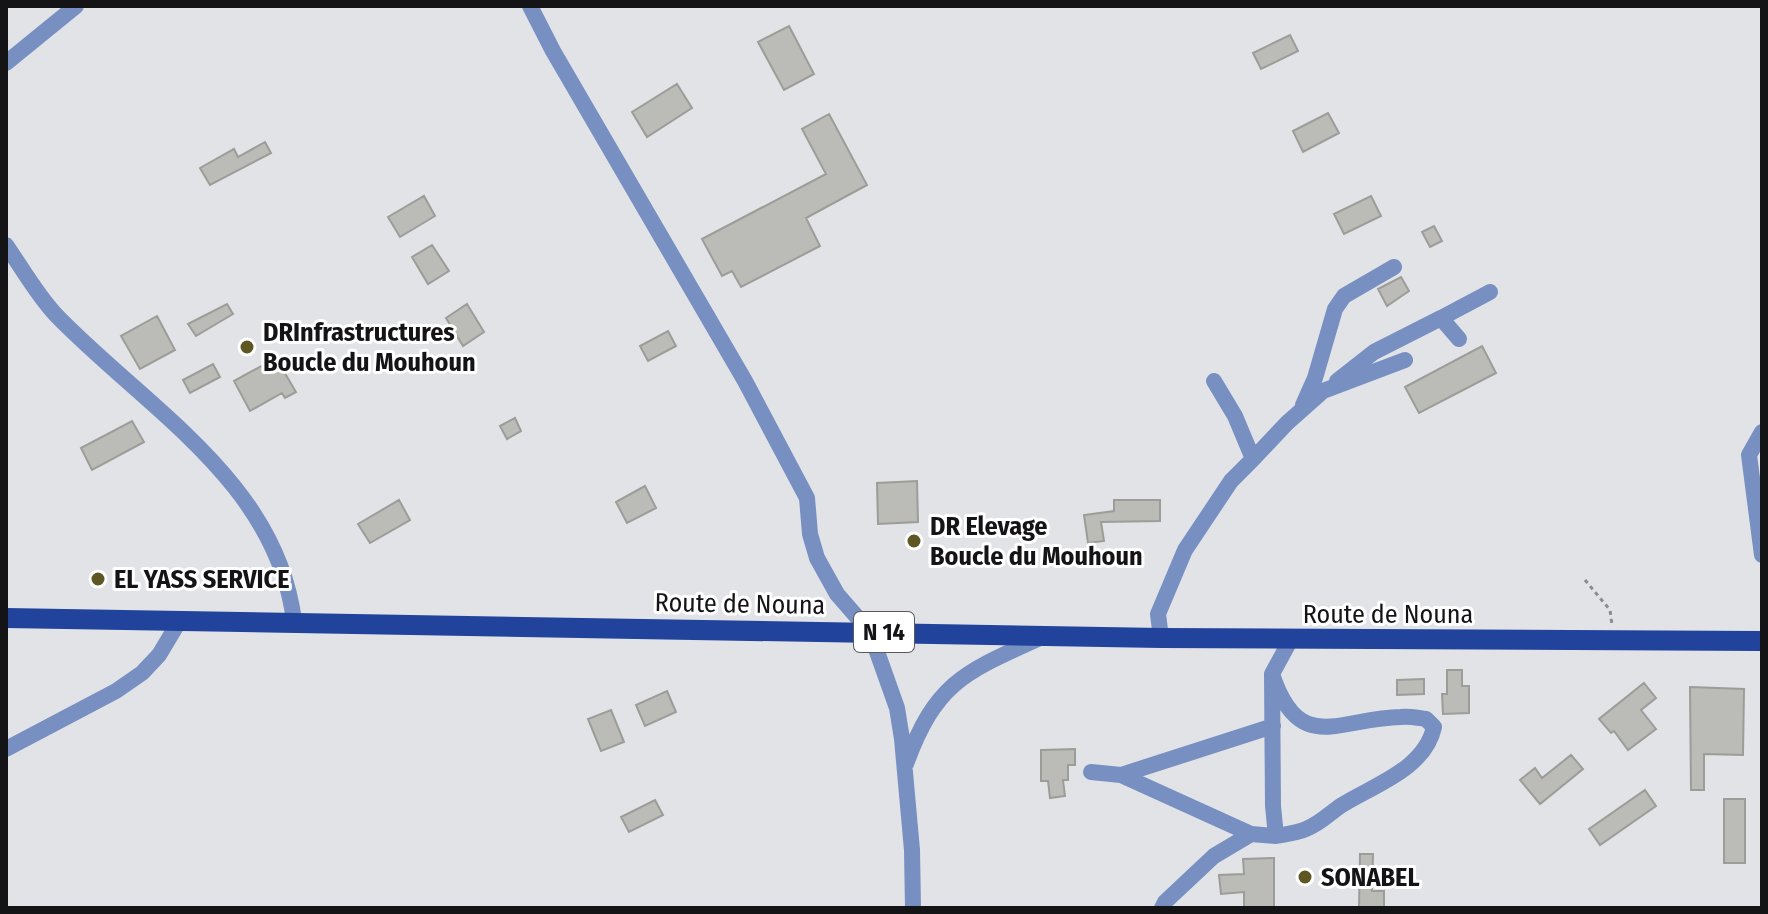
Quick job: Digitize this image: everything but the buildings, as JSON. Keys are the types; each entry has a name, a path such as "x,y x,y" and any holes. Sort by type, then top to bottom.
{"main road":[{"name":"Route de Nouna","path":"6,618 1161,638 1762,641"}],"street":[{"path":"6,63 76,6"},
{"path":"530,6 553,51 745,381 807,498 810,534 817,558 837,594 870,632 897,708 906,765 913,908"},
{"path":"6,245 54,312 227,475 259,520 280,559 294,621"},
{"path":"1301,410 1315,378 1335,309 1344,296 1394,267"},
{"path":"1161,638 1158,614 1185,550 1231,481 1301,410 1374,352 1490,292"},
{"path":"1441,318 1459,339"},
{"path":"1323,391 1405,360"},
{"path":"1214,381 1235,416 1253,459"},
{"path":"1762,432 1749,455 1762,555"},
{"path":"6,749 116,691 142,673 159,655 180,620"},
{"path":"906,765 933,705 959,679 1046,635"},
{"path":"1276,836 1272,674 1291,639"},
{"path":"1091,772 1121,775 1251,834 1276,836 1309,828 1343,804 1386,782 1420,754 1432,736 1434,727 1426,719 1401,717 1328,727 1308,724 1293,716 1280,699 1272,674"},
{"path":"1121,775 1273,726"},
{"path":"1162,908 1214,856 1251,834"}],"path":[{"path":"1585,580 1610,610 1615,641"}],"place":[{"name":"DRInfrastructures Boucle du Mouhoun","path":"247,347"},
{"name":"DR Elevage Boucle du Mouhoun","path":"914,541"},
{"name":"EL YASS SERVICE","path":"98,579"},
{"name":"SONABEL","path":"1305,877"}]}
